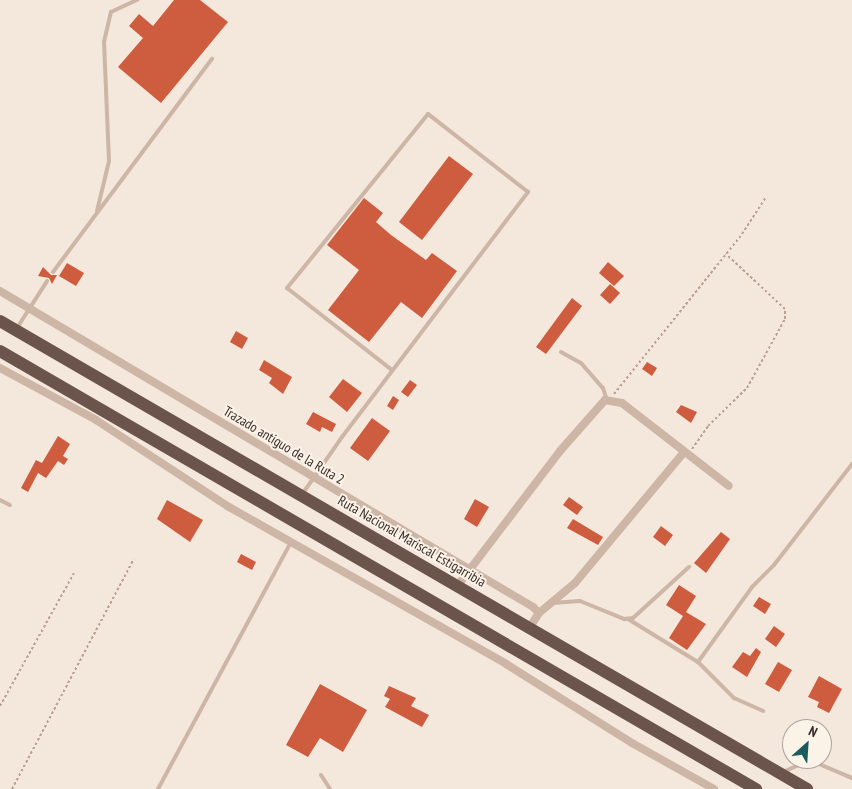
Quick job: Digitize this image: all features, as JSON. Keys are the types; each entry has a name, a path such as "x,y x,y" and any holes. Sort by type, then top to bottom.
{"highway":[{"name":"Ruta Nacional Mariscal Estigarribia","path":"0,321 807,789"},
{"path":"0,351 756,789"}],"street":[{"name":"Trazado antiguo de la Ruta 2","path":"0,291 470,570 539,613"},
{"path":"0,368 96,420 229,507 506,664 632,743 714,789"},
{"path":"458,585 560,451 600,403 609,400 622,404 728,486"},
{"path":"530,627 539,613 575,583 687,454"}],"lane":[{"path":"95,215 109,161 104,42 111,12 137,0"},
{"path":"52,272 212,59"},
{"path":"302,495 392,370 528,192 428,114 287,288 392,370"},
{"path":"16,330 47,281"},
{"path":"561,352 581,363 603,388 609,400"},
{"path":"698,662 752,587 774,565 852,464"},
{"path":"0,500 10,505"},
{"path":"158,789 290,542"},
{"path":"628,619 641,613 689,567"},
{"path":"551,602 558,605 580,601 628,619 698,662 734,698 763,711"},
{"path":"781,773 801,764 819,764 852,778"},
{"path":"321,775 330,789"}],"path":[{"path":"609,400 726,254 766,196"},
{"path":"687,454 700,435 747,388 785,319 785,309 726,254"},
{"path":"12,789 134,559"},
{"path":"0,706 74,573"}],"building":[{"path":"174,0 200,0 228,22 161,103 118,67 143,38 129,26 139,14 153,26"},
{"path":"449,156 473,174 422,240 399,222"},
{"path":"364,198 383,213 376,222 391,235 426,260 432,253 457,271 422,318 401,302 369,342 328,310 359,270 327,245"},
{"path":"608,262 624,276 614,286 599,273"},
{"path":"67,263 84,273 76,286 59,276"},
{"path":"43,267 51,275 57,275 52,284 49,278 38,276"},
{"path":"610,284 620,293 610,304 600,295"},
{"path":"572,298 582,306 546,354 536,347"},
{"path":"236,331 248,338 242,349 230,342"},
{"path":"264,360 292,377 283,394 269,383 272,378 259,370"},
{"path":"647,362 657,368 652,376 642,369"},
{"path":"343,379 362,393 347,412 329,397"},
{"path":"410,380 417,385 408,397 401,392"},
{"path":"393,396 399,400 393,410 387,406"},
{"path":"681,405 697,412 691,423 676,412"},
{"path":"313,412 336,424 332,432 322,427 320,432 306,424"},
{"path":"372,418 390,431 368,461 350,448"},
{"path":"58,436 70,444 63,456 68,459 64,465 58,461 46,478 38,473 28,492 21,488 36,460 42,463"},
{"path":"569,497 583,507 577,515 563,505"},
{"path":"475,499 489,507 477,527 464,519"},
{"path":"167,500 203,520 190,542 157,519"},
{"path":"573,519 603,537 598,545 567,528"},
{"path":"661,526 673,535 665,546 653,537"},
{"path":"721,532 730,539 706,573 694,563"},
{"path":"241,554 256,562 252,570 237,562"},
{"path":"679,585 696,596 686,612 706,624 687,650 669,638 683,616 666,605"},
{"path":"759,597 771,604 765,614 753,606"},
{"path":"774,626 785,634 776,647 765,639"},
{"path":"756,648 761,652 747,677 732,667 743,652 750,656"},
{"path":"778,662 792,670 779,692 765,684"},
{"path":"819,676 842,689 829,713 817,707 819,702 808,697"},
{"path":"320,684 367,710 343,752 320,738 308,757 286,745"},
{"path":"389,686 416,698 411,706 429,715 422,727 385,707 390,699 384,696"}]}
